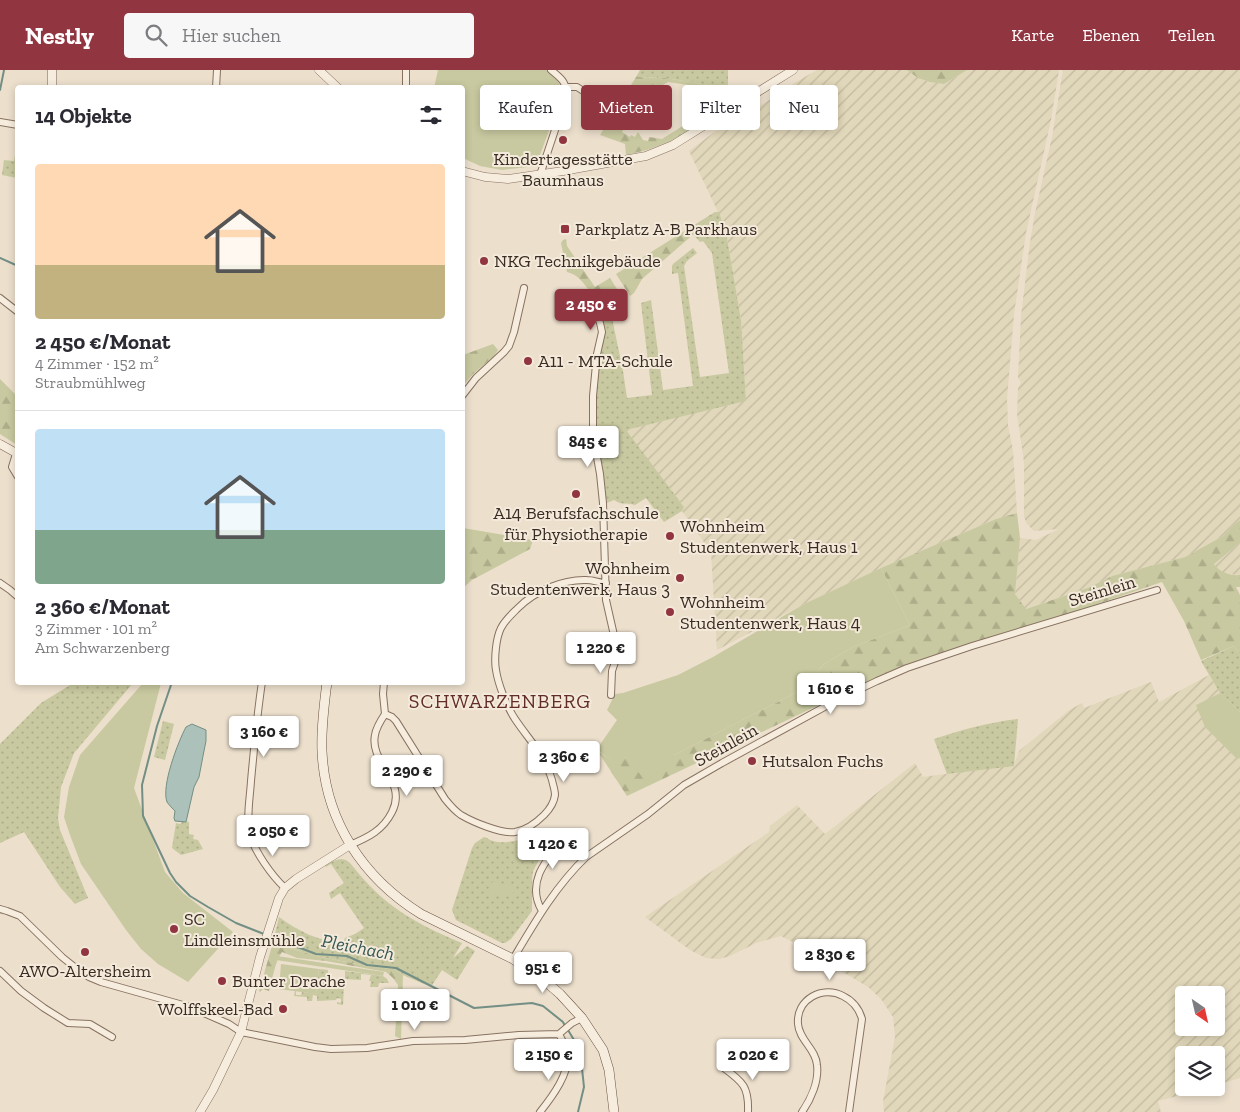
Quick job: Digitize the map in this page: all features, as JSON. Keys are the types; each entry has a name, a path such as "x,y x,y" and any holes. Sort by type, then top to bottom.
{"main road":[{"path":"52,70 52,85"},
{"path":"327,685 322,740 325,778 335,813 350,844 375,878 408,906 513,959 560,994 582,1018 607,1060 614,1112"}],"street":[{"path":"216,85 218,70"},
{"path":"320,70 335,85"},
{"path":"406,70 406,85"},
{"path":"551,70 565,85"},
{"path":"465,171 488,178 508,179 646,156 673,146 793,70"},
{"path":"0,122 15,125"},
{"path":"540,175 555,130"},
{"path":"465,392 476,378 509,346 524,288"},
{"path":"0,298 15,310"},
{"path":"593,305 602,332 597,354 593,396 593,435 602,494 606,600 618,653 612,671 611,695"},
{"path":"0,444 15,453"},
{"path":"15,459 12,467 15,472"},
{"path":"385,714 392,717 400,727 450,806 460,814 503,831 522,830 532,825 550,809 554,800 554,790 549,768 514,717 505,700 496,669 496,647 500,630 509,617 524,602 540,592 573,581 587,580 606,583"},
{"path":"0,583 15,594"},
{"name":"Steinlein","path":"513,959 542,911 567,877 586,857 648,814 684,785 722,763 839,699 907,668 1157,590"},
{"path":"262,685 249,805 249,832 262,860 285,888"},
{"path":"200,1112 213,1090 241,1032 270,923 279,898 285,888 350,844 385,825 394,808 397,798 394,784 376,750 374,736 385,714 384,685"},
{"path":"542,911 536,901 536,880 546,861 568,833"},
{"path":"0,909 20,916 62,957 89,977 190,1008 229,1024 241,1032 314,1047 343,1050 412,1041 465,1040 519,1034 559,1034 572,1023 582,1018"},
{"path":"0,971 44,1008 68,1023 90,1024 112,1037"},
{"path":"802,1112 813,1090 817,1067 816,1057 799,1031 799,1014 811,997 818,993 836,992 852,1002 858,1009 862,1019 849,1112"},
{"path":"540,1112 561,1082 566,1067 567,1053 559,1034"},
{"path":"724,1068 745,1087 748,1112"}],"shaded area":[{"path":"817,70 907,70 919,78 944,84 967,70 1059,70 1051,120 1026,233 1014,314 1007,399 1008,425 1013,450 1017,513 996,519 881,568 804,604 717,650 711,552 682,511 684,507 625,430 746,401 741,320 727,238 718,212 689,151 717,130 760,130 760,106 770,99 770,130 838,130 838,85 792,85"},
{"path":"1063,70 1240,70 1240,520 1223,536 1185,557 1112,576 1090,587 1025,609 1015,594 1020,538 1036,540 1059,529 1034,531 1027,524 1024,517 1024,462 1017,414 1018,388 1021,383 1018,377 1021,316 1030,242 1052,137"},
{"path":"1240,543 1240,575 1225,573 1216,568 1214,564"},
{"path":"1209,675 1220,693 1196,705 1240,757 1240,1078 1225,1082 1225,1046 1175,1046 1175,1096 1177,1096 1158,1101 1161,1112 884,1112 883,1101 895,1037 893,1017 881,999 868,987 781,936 756,943 730,956 719,959 706,958 690,950 645,917 769,832 770,826 797,805 825,834 915,763 923,777 1014,765 1019,751 1068,711 1082,703 1084,708 1151,682 1159,702"},
{"path":"192,724 206,730 206,741 199,777 194,787 186,822 175,821 175,811 167,802 166,786 171,764 179,743 186,727"}],"green space":[{"path":"438,70 546,70 555,78 560,85 480,85 480,130 549,130 536,166 502,170 480,166 465,159 465,85 435,85"},
{"path":"640,70 728,70 728,85 709,85 665,78 636,77"},
{"path":"907,70 967,70 944,84 918,78"},
{"path":"636,77 665,78 709,85 688,85 668,82 663,85 631,85"},
{"path":"682,126 682,130 690,130 676,139 647,150 626,155 625,144 600,135 603,130 623,130 622,132 630,137 631,135 635,137 638,132 643,140 648,141 649,137 662,139"},
{"path":"15,155 15,178 2,175 4,160 14,161"},
{"path":"715,212 719,212 642,279 634,293 630,296 616,274"},
{"path":"719,212 727,238 741,320 746,401 626,430 684,507 682,511 664,522 646,498 635,505 620,503 614,500 607,503 596,436 594,400 600,347 605,331 598,306 612,318 627,398 652,395 641,303 651,300 663,390 693,386 678,273 672,274 672,266 693,248 697,253 684,266 700,377 729,373 712,253 703,241 700,242 693,234"},
{"path":"566,239 567,246 595,287 610,278 624,300 616,307 612,314 598,302 584,283 576,276 567,272 561,243"},
{"path":"493,344 498,350 465,384 465,354"},
{"path":"0,379 15,394 15,444 0,434"},
{"path":"1017,513 1020,538 1015,594 1026,609 1090,587 1112,576 1185,557 1223,536 1240,520 1240,543 1214,564 1226,573 1240,575 1240,587 1236,587 1240,595 1240,655 1234,646 1201,660 1184,621 1162,582 859,686 627,796 597,750 616,764 626,757 674,755 803,689 824,664 853,647 910,625 881,568 996,519"},
{"path":"465,528 533,540 530,549 472,580 465,586"},
{"path":"881,568 910,625 853,647 824,664 803,689 674,755 644,779 626,757 616,765 597,749 617,720 607,710 615,694 678,675 713,657 804,604"},
{"path":"1234,646 1240,655 1240,712 1220,693 1201,661"},
{"path":"70,685 131,685 74,753 61,787 58,818 60,830 88,898 75,904 60,887 24,832 0,843 0,744 41,703"},
{"path":"141,685 160,685 134,788 165,872 183,893 233,932 188,982 158,964 141,949 81,864 64,817 69,787 80,755"},
{"path":"1220,693 1240,712 1240,758 1237,759 1205,727 1196,705"},
{"path":"1018,719 1014,766 947,774 934,739 997,722"},
{"path":"163,721 174,724 165,760 154,757"},
{"path":"183,821 189,822 189,834 194,835 193,839 198,840 203,849 181,855 172,848 176,823 180,824"},
{"path":"484,837 492,841 505,842 541,837 546,843 545,849 533,871 532,911 511,939 505,943 456,920 452,910 472,848 475,843"},
{"path":"341,859 350,863 376,892 410,918 462,943 453,958 467,946 475,951 457,980 442,970 431,987 393,969 367,966 316,956 287,947 272,946 279,917 310,935 335,942 343,943 345,938 364,928 340,893 331,899 329,893 344,883 331,864 326,867 325,865"},
{"path":"492,882 513,885 513,897 490,894"},
{"path":"272,946 286,947 316,956 367,966 393,969 403,975 401,1039 395,1036 398,985 386,972 326,961 297,958 282,952 275,966 269,991 263,989 260,992"},
{"path":"277,956 384,972 383,976 276,960"},
{"path":"281,964 319,969 316,994 279,989"},
{"path":"319,969 328,970 327,984 344,984 343,1005 337,1004 337,1002 341,1003 341,999 337,998 336,1000 317,1001 317,996 313,995 312,1001 307,1001 307,997 294,996 295,991 296,995 301,995 302,992 316,994"},
{"path":"345,971 383,976 389,983 379,983 378,987 370,987 371,975 361,974 361,980 345,979"}],"waterway":[{"name":"Pleichach","path":"0,90 4,70"},
{"name":"Pleichach","path":"0,258 15,265"},
{"name":"Pleichach","path":"171,685 157,726 142,785 143,816 170,873 190,896 236,923 264,934"},
{"name":"Pleichach","path":"269,936 316,954 347,956 367,965 396,968 474,1008 532,1003 543,1006 563,1022 565,1026"},
{"name":"Pleichach","path":"568,1030 580,1050 584,1087 578,1112"}],"place":[{"name":"Kindertagesstätte Baumhaus","path":"563,140"},
{"name":"Parkplatz A-B Parkhaus","path":"565,229"},
{"name":"NKG Technikgebäude","path":"484,261"},
{"name":"A11 - MTA-Schule","path":"528,361"},
{"name":"A14 Berufsfachschule für Physiotherapie","path":"576,494"},
{"name":"Wohnheim Studentenwerk, Haus 1","path":"670,536"},
{"name":"Wohnheim Studentenwerk, Haus 3","path":"680,578"},
{"name":"Wohnheim Studentenwerk, Haus 4","path":"670,612"},
{"name":"Hutsalon Fuchs","path":"752,761"},
{"name":"SC Lindleinsmühle","path":"174,929"},
{"name":"AWO-Altersheim","path":"85,952"},
{"name":"Bunter Drache","path":"222,981"},
{"name":"Wolffskeel-Bad","path":"283,1009"}],"district":[{"name":"SCHWARZENBERG","path":"500,701"}]}
